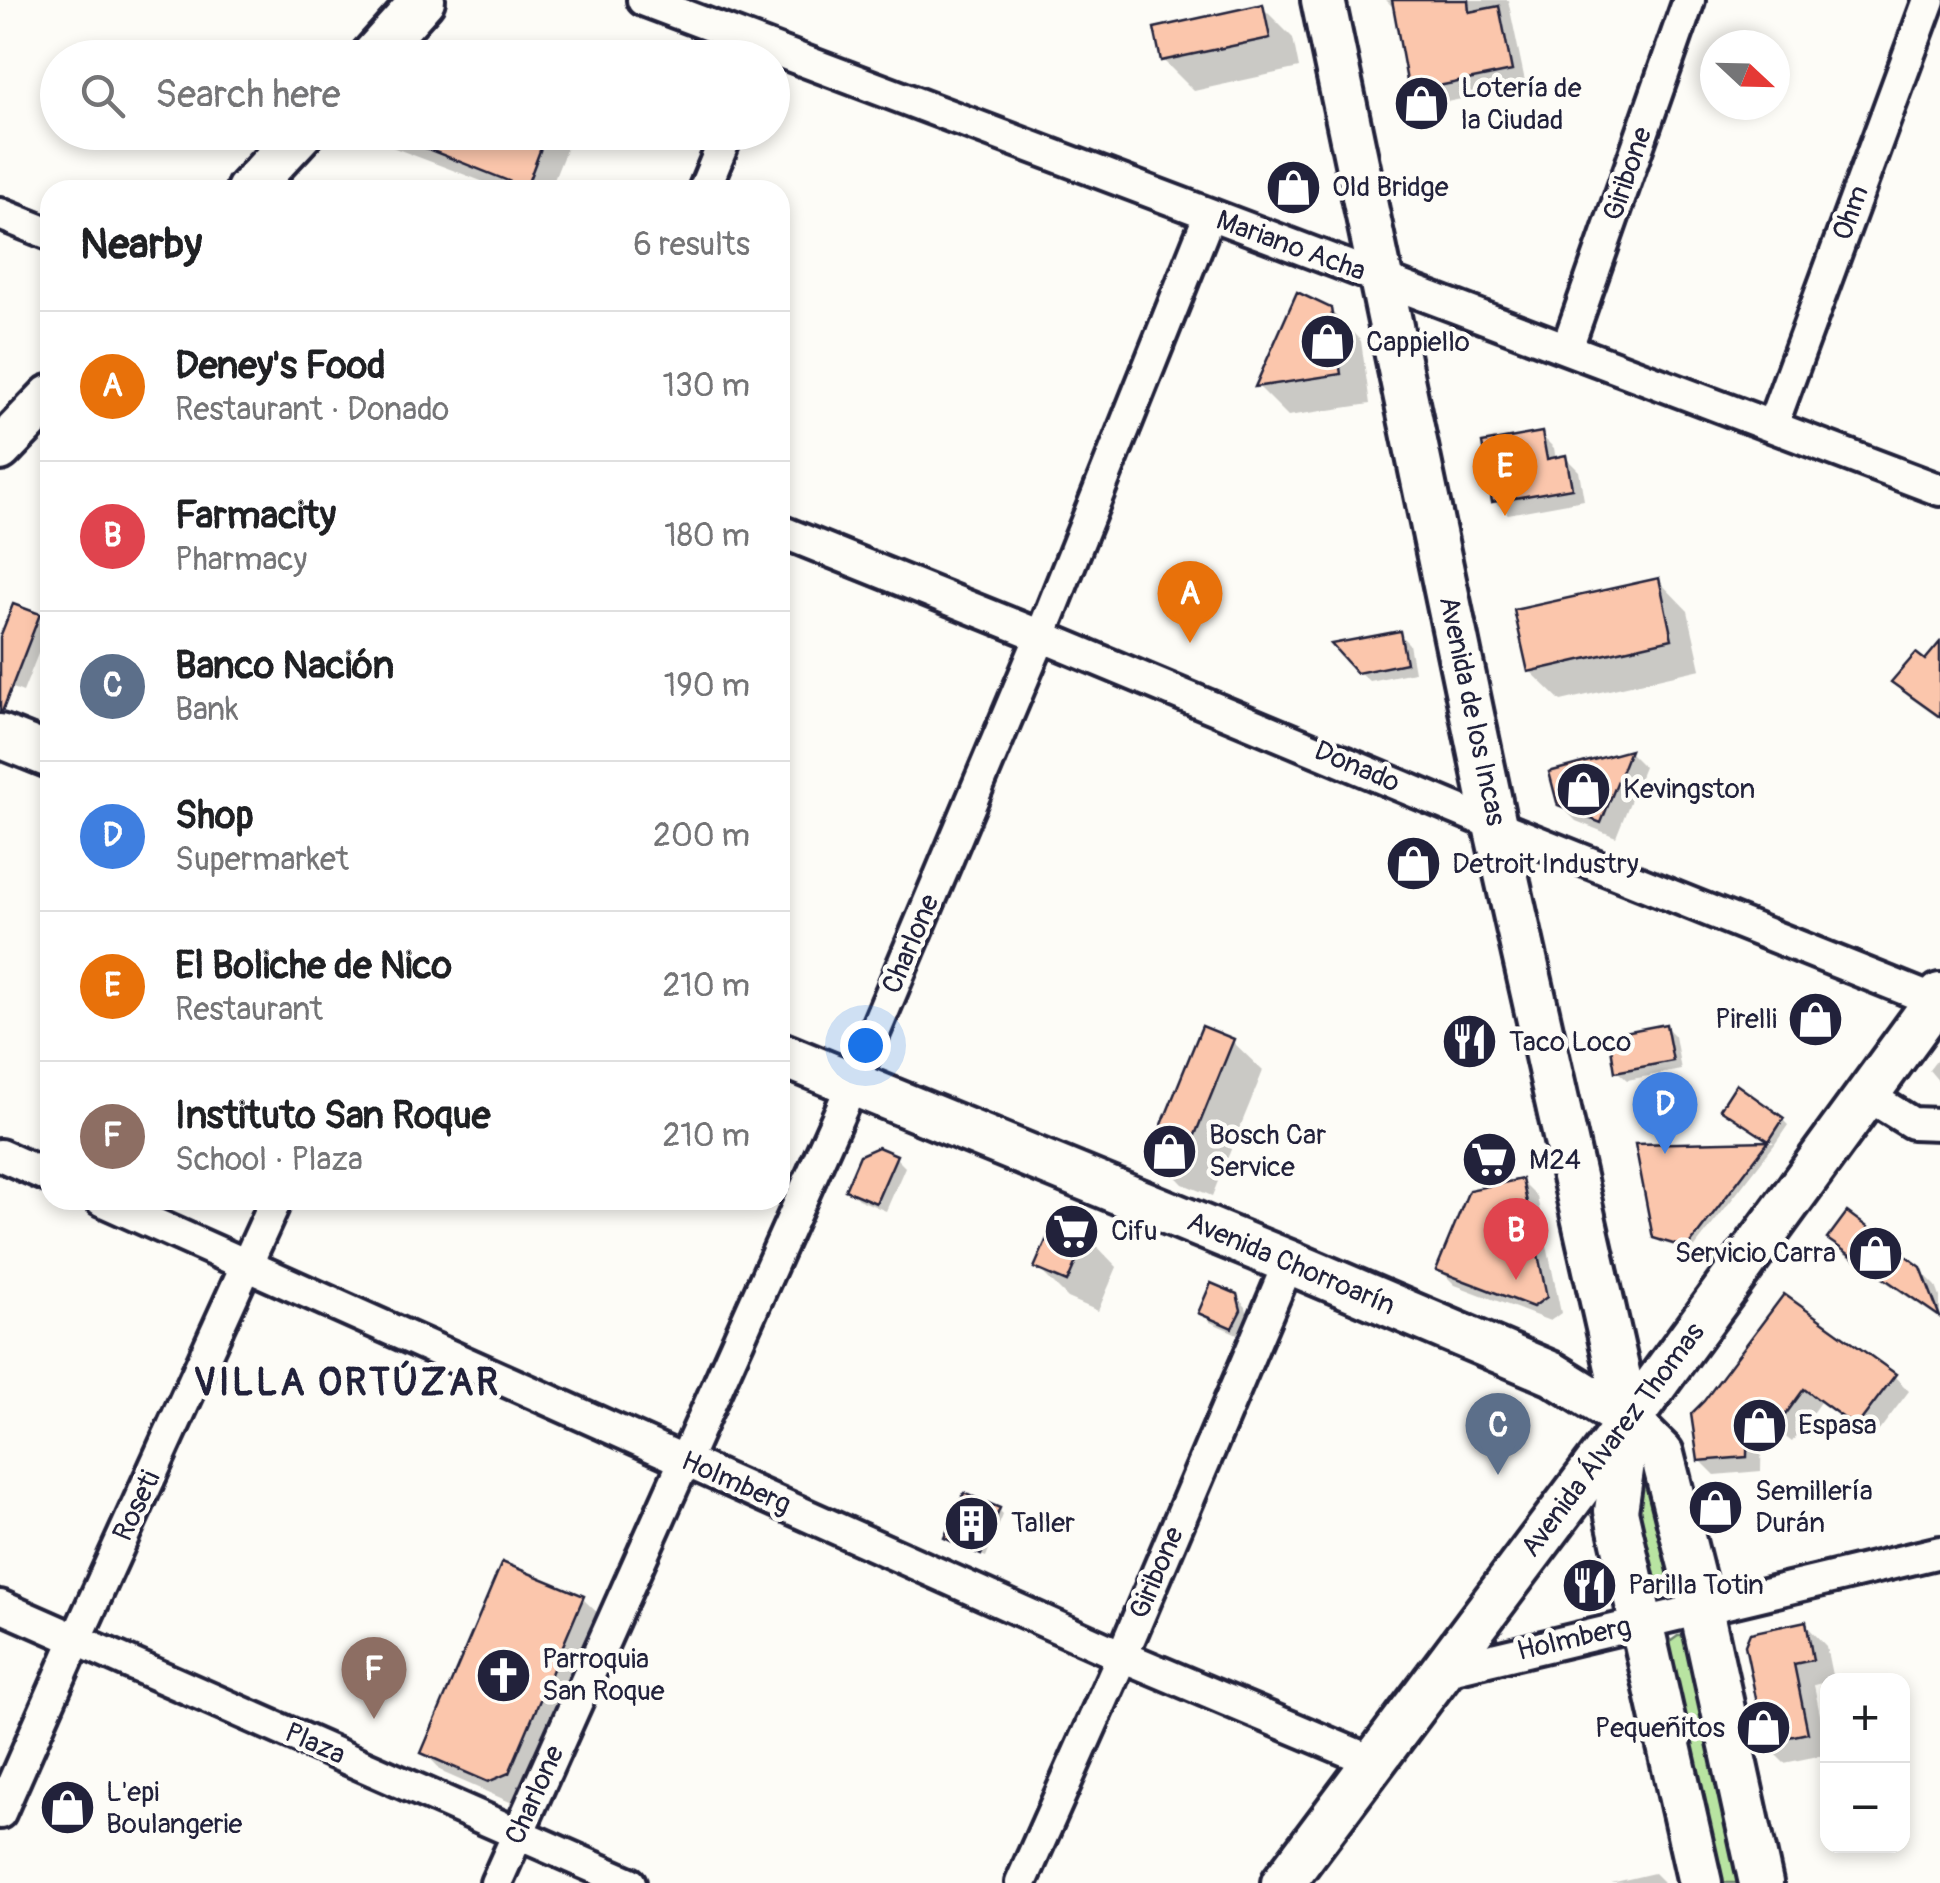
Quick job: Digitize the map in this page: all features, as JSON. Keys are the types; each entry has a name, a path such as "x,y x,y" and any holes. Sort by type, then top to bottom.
{"main road":[{"path":"387,40 423,0"},
{"name":"Avenida de los Incas","path":"1323,0 1495,825 1629,1421 1616,1511 1700,1883"},
{"path":"257,180 285,150"},
{"path":"0,449 40,407"},
{"path":"0,736 40,752"},
{"name":"Avenida Álvarez Thomas","path":"1283,1883 1629,1421 1938,998"},
{"name":"Avenida Chorroarín","path":"790,1058 1553,1374 1629,1421"},
{"path":"1629,1421 1662,1454 1701,1609 1761,1883"}],"street":[{"name":"Mariano Acha","path":"643,0 734,40"},
{"name":"Giribone","path":"1567,348 1688,0"},
{"name":"Ohm","path":"1772,426 1929,0"},
{"name":"Mariano Acha","path":"790,63 1382,279 1940,490"},
{"path":"708,180 721,150"},
{"path":"0,214 40,230"},
{"name":"Charlone","path":"496,1883 852,1083 1041,636 1209,216"},
{"name":"Donado","path":"790,535 1495,825 1938,998"},
{"path":"1867,1095 1912,1123 1940,1124"},
{"path":"0,1155 40,1173"},
{"name":"Holmberg","path":"123,1210 1122,1656 1374,1762"},
{"name":"Roseti","path":"0,1812 272,1210"},
{"name":"Giribone","path":"1021,1883 1289,1262"},
{"name":"Holmberg","path":"1442,1671 1940,1552"},
{"name":"Plaza","path":"0,1606 630,1883"}],"green space":[{"path":"1650,1470 1673,1578 1667,1582 1652,1578 1629,1485 1635,1474"},
{"path":"1678,1636 1686,1636 1750,1883 1717,1883 1668,1649"}],"building":[{"path":"1392,0 1468,0 1469,12 1499,6 1512,71 1409,92"},
{"path":"1263,4 1270,38 1161,61 1154,28"},
{"path":"430,150 540,150 529,180 506,180"},
{"path":"1297,292 1331,308 1341,374 1255,387"},
{"path":"1542,432 1547,459 1566,455 1572,488 1492,502 1482,443"},
{"path":"1659,578 1672,639 1528,672 1514,610"},
{"path":"13,604 40,614 0,712 0,637"},
{"path":"1400,631 1406,663 1357,673 1331,644"},
{"path":"1940,642 1940,717 1891,682 1916,653 1925,660"},
{"name":"Kevingston","path":"1630,750 1601,823 1558,806 1549,772"},
{"path":"1666,1024 1673,1061 1615,1072 1609,1035"},
{"path":"1202,1026 1234,1039 1182,1167 1150,1154"},
{"path":"1736,1084 1784,1118 1769,1141 1720,1109"},
{"path":"1769,1141 1687,1248 1653,1238 1635,1144"},
{"path":"878,1147 897,1155 876,1203 845,1190 860,1155"},
{"path":"1522,1179 1547,1297 1533,1307 1436,1270 1469,1190"},
{"name":"Servicio Carra","path":"1847,1212 1921,1267 1940,1317 1827,1239"},
{"path":"1055,1220 1088,1234 1067,1282 1034,1268"},
{"path":"1211,1283 1237,1294 1241,1310 1232,1328 1198,1313"},
{"path":"1784,1294 1896,1374 1856,1427 1804,1389 1775,1429 1748,1407 1747,1457 1698,1461 1691,1414"},
{"name":"Taller","path":"964,1493 1000,1508 981,1555 944,1538"},
{"name":"Parroquia San Roque","path":"502,1562 584,1596 509,1773 488,1782 421,1753"},
{"path":"1806,1621 1813,1660 1794,1664 1808,1733 1760,1743 1754,1709 1758,1708 1745,1645 1750,1633"}],"place":[{"name":"Lotería de la Ciudad","path":"1422,104"},
{"name":"Old Bridge","path":"1293,187"},
{"name":"Cappiello","path":"1327,342"},
{"name":"El Boliche de Nico","path":"1505,516"},
{"name":"Deney's Food","path":"1190,643"},
{"name":"Kevingston","path":"1584,789"},
{"name":"Detroit Industry","path":"1413,864"},
{"name":"Pirelli","path":"1816,1019"},
{"name":"Taco Loco","path":"1470,1042"},
{"name":"Bosch Car Service","path":"1170,1151"},
{"name":"Shop","path":"1665,1154"},
{"name":"M24","path":"1490,1160"},
{"name":"Cifu","path":"1072,1231"},
{"name":"Servicio Carra","path":"1875,1253"},
{"name":"Farmacity","path":"1516,1280"},
{"name":"Espasa","path":"1759,1425"},
{"name":"Banco Nación","path":"1498,1475"},
{"name":"Semillería Durán","path":"1716,1507"},
{"name":"Taller","path":"972,1523"},
{"name":"Parilla Totin","path":"1589,1585"},
{"name":"Parroquia San Roque","path":"503,1675"},
{"name":"Instituto San Roque","path":"374,1719"},
{"name":"Pequeñitos","path":"1764,1728"},
{"name":"L'epi Boulangerie","path":"67,1808"}],"district":[{"name":"VILLA ORTÚZAR","path":"347,1383"}]}
